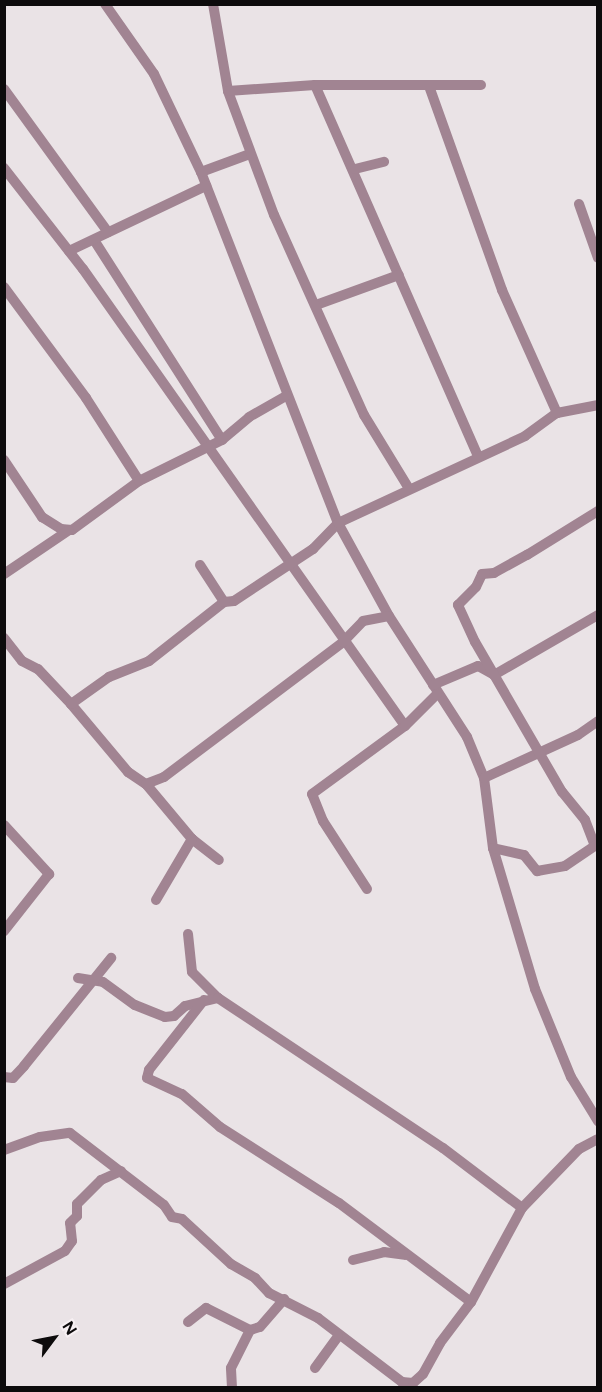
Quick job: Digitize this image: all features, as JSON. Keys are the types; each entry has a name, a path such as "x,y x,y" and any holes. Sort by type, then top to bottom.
{"street":[{"path":"105,4 154,74 201,172 286,396 338,523 389,616 467,737 484,778 493,848 510,915 546,1018 571,1077 597,1121"},
{"path":"213,4 228,91 250,154 364,415 408,487"},
{"path":"228,91 315,85 481,85"},
{"path":"315,85 355,170 478,456"},
{"path":"429,86 502,290 557,414"},
{"path":"4,89 108,232"},
{"path":"201,172 250,154"},
{"path":"355,170 384,162"},
{"path":"4,168 69,251 343,642 405,726"},
{"path":"69,251 206,186"},
{"path":"579,204 597,258"},
{"path":"94,240 222,440"},
{"path":"316,305 399,275"},
{"path":"5,288 69,374 139,481"},
{"path":"4,574 69,530 81,525 139,481 222,440 249,417 286,396"},
{"path":"71,704 109,678 149,661 224,602 234,602 313,549 338,523 408,487 525,436 557,414 597,405"},
{"path":"4,460 42,516 61,529 69,530"},
{"path":"493,848 524,855 537,871 565,866 596,845 585,820 562,792 494,675 458,604 476,587 482,574 494,573 527,555 597,510"},
{"path":"200,565 224,602"},
{"path":"494,675 597,615"},
{"path":"146,784 164,777 343,642 363,621 389,616"},
{"path":"4,638 22,661 38,669 71,704 128,772 146,784 192,839 219,860"},
{"path":"367,889 323,820 312,794 405,726 435,689 478,666 494,675"},
{"path":"484,778 578,735 597,721"},
{"path":"4,825 49,874 4,931"},
{"path":"156,900 192,839"},
{"path":"188,934 192,972 218,998 443,1149 522,1208"},
{"path":"4,1077 13,1078 111,958"},
{"path":"78,978 103,982 135,1005 165,1017 204,1000 218,998"},
{"path":"204,1000 147,1078 182,1094 220,1127 339,1203 471,1302"},
{"path":"4,1150 40,1137 70,1133 121,1171 231,1264 255,1278 269,1293 318,1318 338,1336 371,1356 402,1382 413,1383 423,1374 440,1343 471,1302 522,1208 579,1149 597,1139"},
{"path":"4,1284 65,1251 72,1241 70,1223 77,1216 77,1204 101,1180 121,1171"},
{"path":"353,1260 384,1252 409,1255"},
{"path":"188,1322 206,1308 249,1330 260,1327 284,1299"},
{"path":"232,1388 231,1368 249,1330"},
{"path":"315,1368 338,1336"}]}
